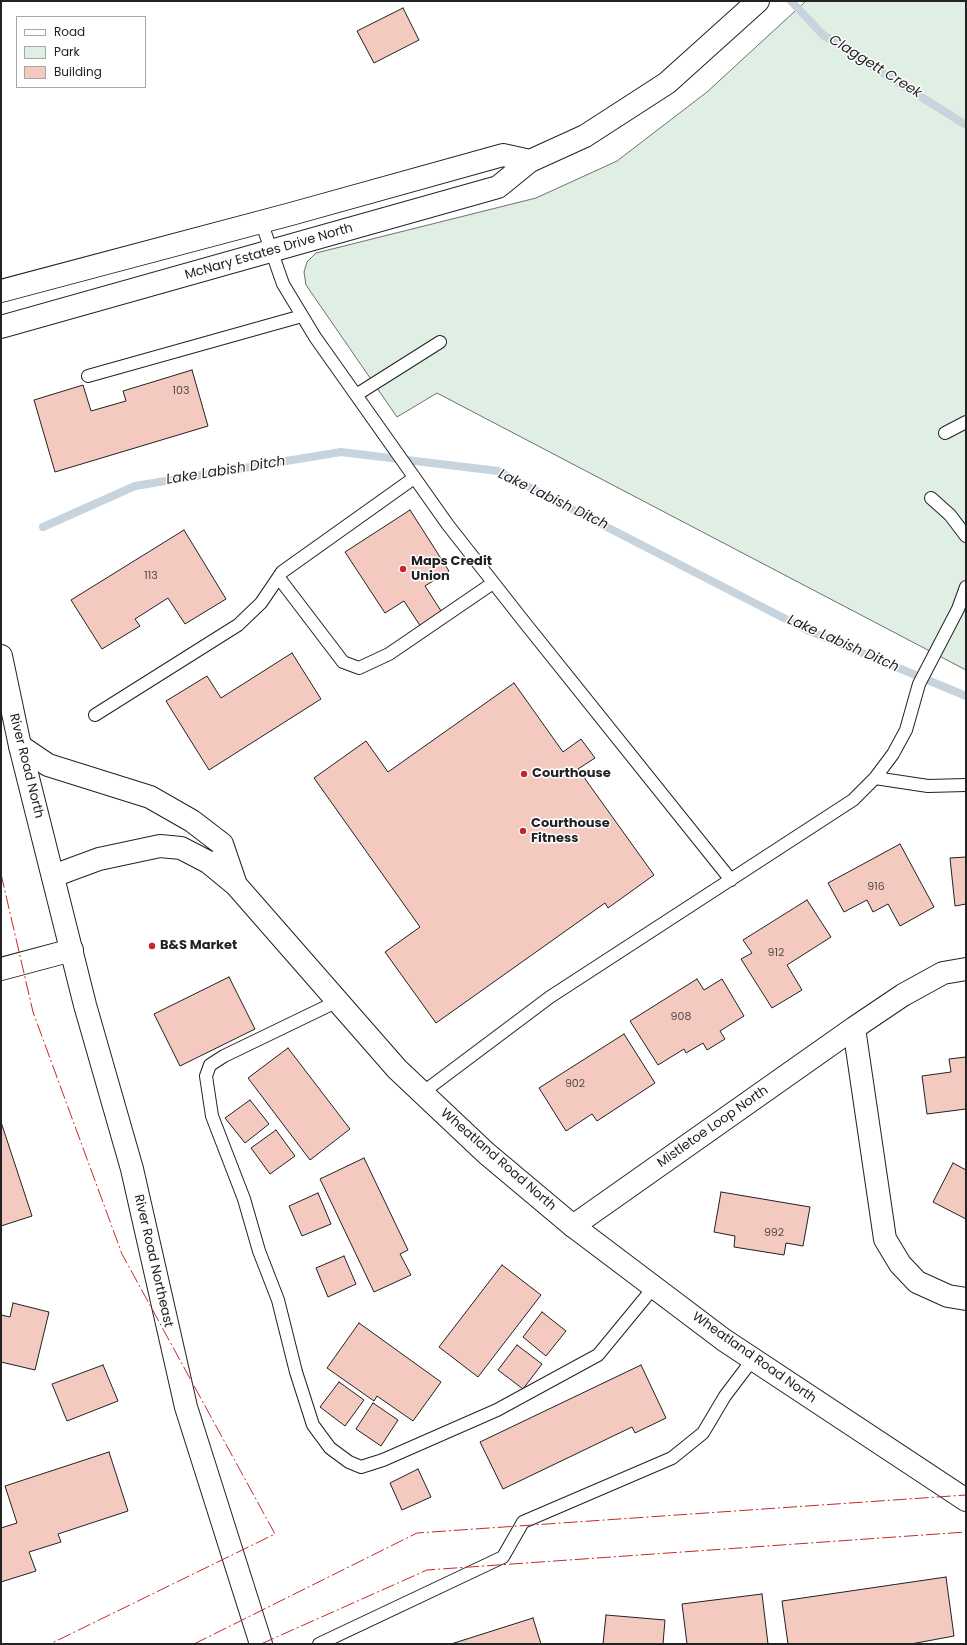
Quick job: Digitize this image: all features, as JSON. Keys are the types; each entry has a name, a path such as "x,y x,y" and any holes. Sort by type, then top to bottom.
{"main road":[{"name":"McNary Estates Drive North","path":"1,327 498,187 530,161 586,136 668,82 758,1"},
{"path":"1,291 503,155 530,161"},
{"name":"River Road North","path":"1,656 20,746 53,876"},
{"path":"20,746 48,765 79,776 105,781 150,797 192,821 222,844 236,885"},
{"name":"Wheatland Road North","path":"53,876 99,859 160,846 181,848 208,862 236,885 397,1070 486,1153 573,1226 724,1340 966,1500"},
{"name":"River Road Northeast","path":"53,876 86,1005 132,1169 186,1407 261,1644"},
{"path":"1,969 72,950"},
{"name":"Mistletoe Loop North","path":"573,1226 903,995 943,974 966,969"},
{"path":"854,1028 885,1239 900,1264 917,1282 948,1296 966,1299"}],"lane":[{"path":"261,221 270,252 283,284 302,316 414,478 493,583 732,880"},
{"path":"88,376 302,316"},
{"path":"356,394 440,342"},
{"path":"945,433 966,422"},
{"path":"95,715 238,625 261,603 282,572 414,478"},
{"path":"931,498 950,515 966,536"},
{"path":"279,578 343,662 359,668 389,654 493,583"},
{"path":"422,1093 550,997 853,800 875,778 893,754 906,730 919,684 966,587"},
{"path":"875,778 928,786 966,785"},
{"path":"338,1001 224,1056 210,1065 206,1076 212,1116 244,1199 259,1251 278,1300 296,1372 310,1417 313,1425 330,1448 349,1462 361,1467 383,1460 497,1410 598,1355 654,1287"},
{"path":"319,1644 503,1557 523,1522 672,1458 703,1432 725,1396 753,1360"}],"green space":[{"path":"806,1 966,1 966,670 437,393 397,417 306,285 304,272 307,262 316,253 536,198 617,161 707,92"}],"building":[{"path":"403,8 419,40 374,63 357,31"},
{"path":"192,370 208,426 55,472 34,400 83,385 91,411 126,401 123,391"},
{"path":"410,510 449,571 425,586 443,614 421,627 404,601 385,613 345,552"},
{"path":"184,530 226,599 185,624 168,598 135,619 140,626 102,649 71,600"},
{"path":"292,653 321,699 209,770 166,701 207,676 221,698"},
{"path":"514,683 563,752 581,739 595,758 578,769 654,875 608,908 605,903 436,1023 385,952 420,927 314,778 366,741 388,772"},
{"path":"900,844 934,907 900,926 888,904 873,912 867,900 844,912 828,883"},
{"path":"966,857 966,904 955,906 950,858"},
{"path":"807,900 831,937 787,965 802,990 772,1008 741,959 752,953 743,940"},
{"path":"229,977 255,1029 180,1066 154,1014"},
{"path":"697,979 704,990 722,979 744,1016 720,1031 725,1039 707,1050 703,1043 686,1053 684,1049 658,1065 630,1021"},
{"path":"624,1034 655,1083 597,1121 592,1114 566,1131 539,1088"},
{"path":"288,1048 350,1129 310,1160 248,1078"},
{"path":"966,1057 966,1109 927,1114 922,1076 951,1072 949,1059"},
{"path":"250,1100 269,1124 245,1143 225,1118"},
{"path":"1,1122 32,1216 1,1226"},
{"path":"276,1130 295,1156 270,1174 251,1148"},
{"path":"364,1158 408,1250 400,1254 411,1275 374,1292 320,1179"},
{"path":"953,1163 966,1170 966,1219 933,1202"},
{"path":"721,1192 810,1207 803,1246 786,1243 784,1255 734,1247 735,1236 714,1232"},
{"path":"318,1193 331,1224 302,1236 289,1206"},
{"path":"344,1256 356,1284 328,1297 316,1268"},
{"path":"502,1265 541,1295 478,1377 439,1347"},
{"path":"13,1303 49,1312 35,1370 1,1362 1,1315 10,1317"},
{"path":"542,1312 566,1331 546,1356 523,1337"},
{"path":"359,1323 441,1382 413,1421 377,1396 374,1401 327,1368"},
{"path":"517,1345 542,1364 523,1389 498,1370"},
{"path":"103,1365 118,1401 67,1421 52,1384"},
{"path":"641,1365 666,1418 635,1433 632,1427 503,1489 480,1442"},
{"path":"339,1382 364,1400 345,1426 320,1407"},
{"path":"373,1403 398,1420 381,1446 356,1429"},
{"path":"109,1452 128,1511 58,1534 61,1542 29,1552 36,1571 1,1582 1,1528 17,1523 5,1486"},
{"path":"418,1469 431,1497 402,1510 390,1483"},
{"path":"946,1577 954,1636 911,1644 788,1644 782,1601"},
{"path":"762,1594 768,1644 687,1644 682,1604"},
{"path":"606,1615 665,1620 663,1644 603,1644"},
{"path":"533,1618 541,1644 451,1644"}],"waterway":[{"name":"Claggett Creek","path":"791,1 823,35 966,125"},
{"name":"Lake Labish Ditch","path":"43,527 135,486 341,452 498,471 807,630 966,696"}],"power":[{"path":"1,874 33,1012 122,1254 275,1534 50,1644"},
{"path":"194,1644 417,1533 966,1495"},
{"path":"261,1644 427,1570 966,1532"}],"place":[{"name":"Maps Credit Union","path":"403,569"},
{"name":"Courthouse","path":"524,774"},
{"name":"Courthouse Fitness","path":"523,831"},
{"name":"B&S Market","path":"152,946"}]}
